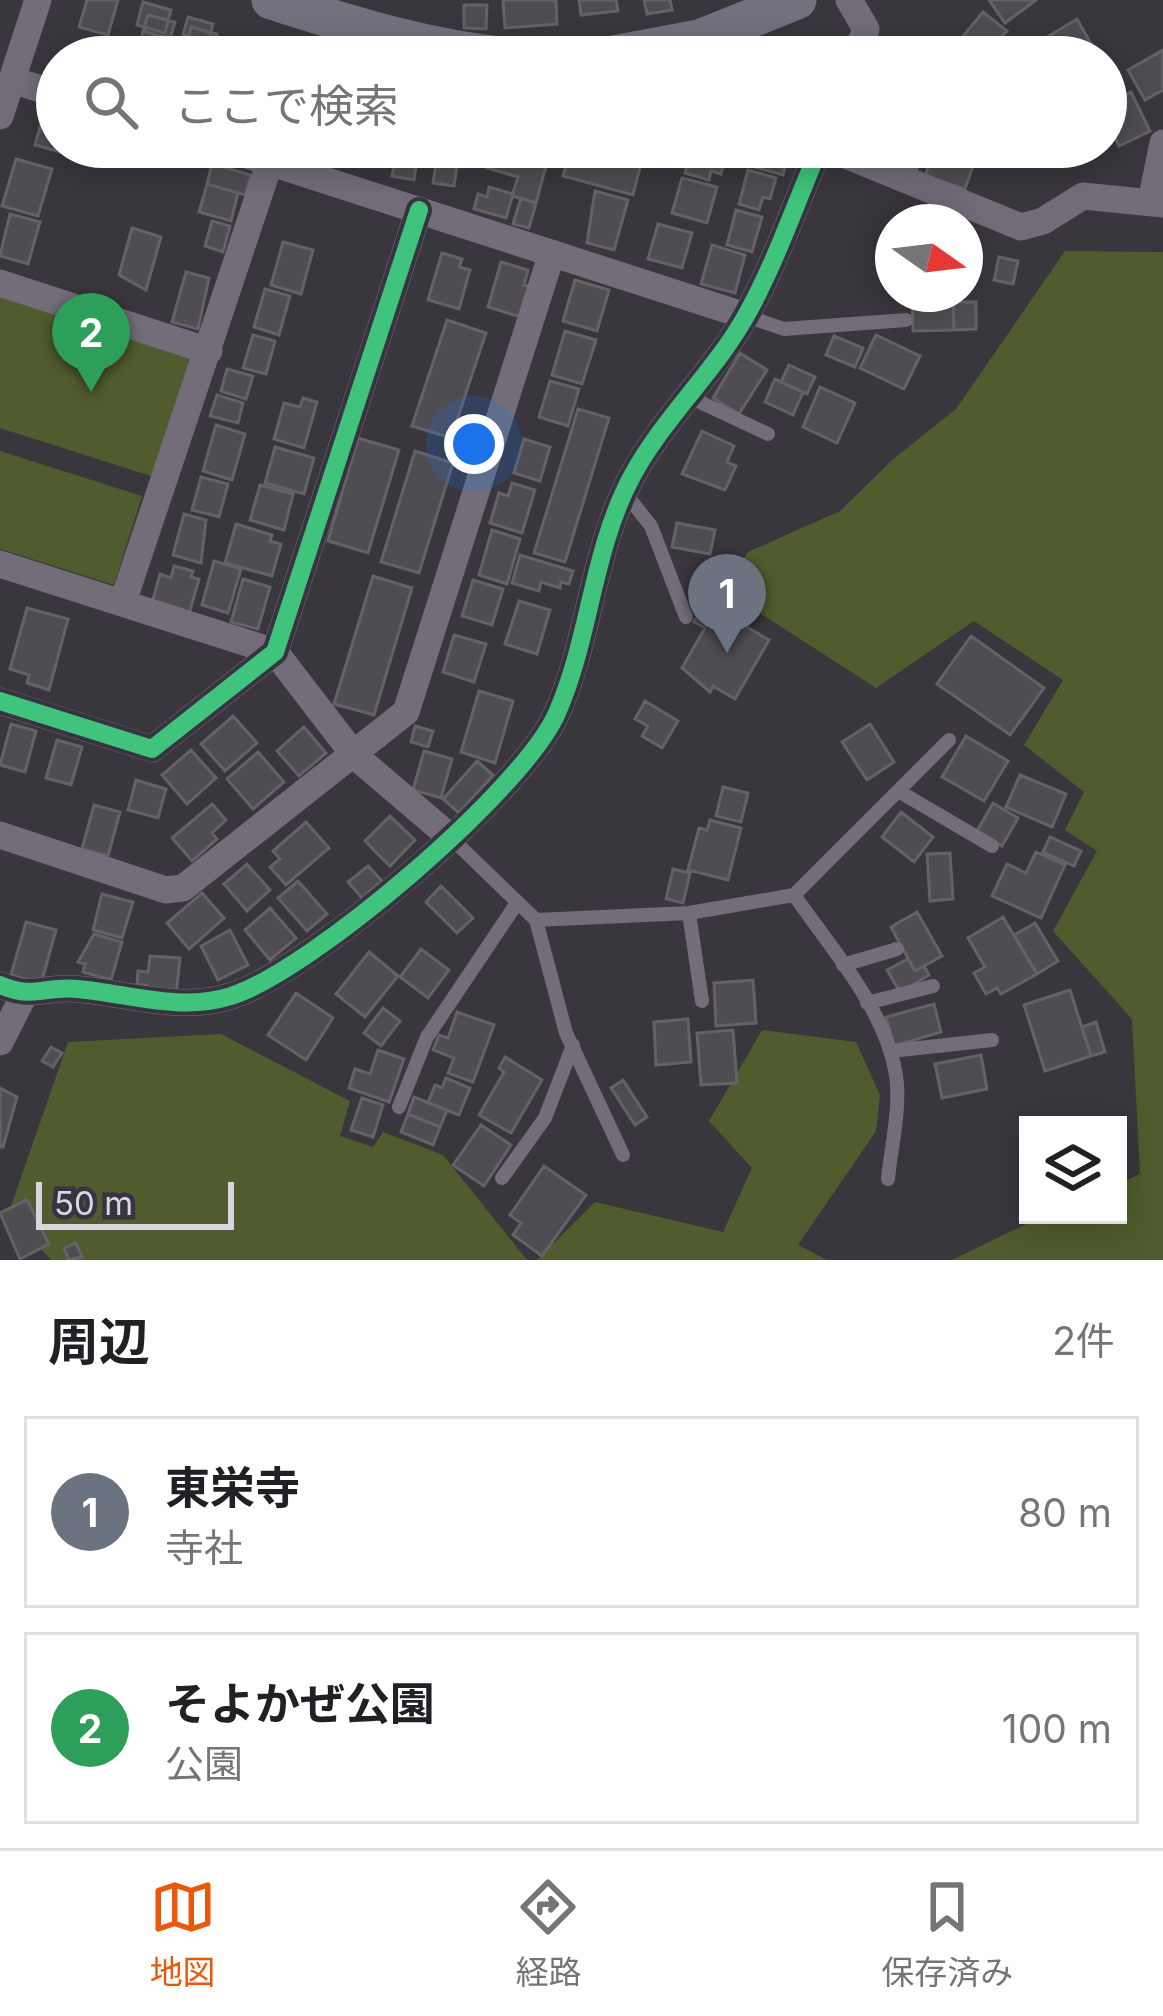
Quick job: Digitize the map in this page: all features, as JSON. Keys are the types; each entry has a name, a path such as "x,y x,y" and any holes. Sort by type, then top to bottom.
{"street":[{"path":"0,116 38,0"},
{"path":"271,0 380,36"},
{"path":"706,36 796,0"},
{"path":"849,0 866,29 863,36"},
{"path":"12,80 36,87"},
{"path":"875,168 1021,227 1043,221 1083,196 1157,203 1163,142"},
{"path":"123,602 268,168"},
{"path":"289,168 746,316"},
{"path":"0,1042 12,990 79,988 199,1005 237,995 307,955 502,790 534,753 558,712 606,538 625,493 746,316 813,168"},
{"path":"0,701 152,748 275,652 419,210"},
{"path":"0,835 166,890 183,888 406,712 553,254"},
{"path":"0,283 209,351"},
{"path":"2,570 123,602 275,652 355,756 449,836"}],"lane":[{"path":"746,316 784,329 906,320"},
{"path":"687,396 768,434"},
{"path":"625,493 651,526 686,616"},
{"path":"449,836 515,906 536,920 689,913 794,895 950,740"},
{"path":"900,792 992,846"},
{"path":"794,895 867,1004 891,1052 898,1080 888,1179"},
{"path":"399,1107 427,1037 515,906"},
{"path":"689,913 702,1001"},
{"path":"536,920 573,1045 622,1155"},
{"path":"842,965 897,949"},
{"path":"867,1004 933,986"},
{"path":"891,1052 992,1040"},
{"path":"502,1178 544,1118 573,1045"}],"green space":[{"path":"1065,251 1163,252 1163,1260 952,1260 1026,1224 1127,1224 1127,1180 1140,1174 1132,1019 1053,931 1097,851 1065,830 1084,792 1024,745 1063,680 974,621 876,688 724,590 748,552 840,511 891,461 956,409"},
{"path":"0,295 192,357 154,477 0,428"},
{"path":"0,451 142,496 114,585 0,549"},
{"path":"762,1030 856,1042 880,1095 876,1131 798,1245 827,1260 537,1260 595,1202 723,1232 752,1168 709,1121"},
{"path":"221,1034 350,1101 340,1136 373,1147 383,1132 443,1155 527,1260 51,1260 9,1212 68,1042"}],"building":[{"path":"87,0 118,0 108,35 79,27"},
{"path":"503,0 556,0 557,24 505,28"},
{"path":"579,0 616,0 618,11 581,15"},
{"path":"644,0 670,0 672,10 647,14"},
{"path":"989,0 1036,0 1005,23"},
{"path":"143,2 171,10 165,33 137,25"},
{"path":"464,5 487,5 486,29 464,28"},
{"path":"983,12 1007,31 1002,36 963,36"},
{"path":"148,15 175,22 171,36 143,31"},
{"path":"188,17 213,24 210,36 183,35"},
{"path":"1077,19 1087,36 1049,36"},
{"path":"191,27 217,34 216,36 189,36"},
{"path":"1163,50 1163,90 1145,100 1128,70"},
{"path":"1131,92 1150,131 1127,142 1127,94"},
{"path":"16,159 52,169 38,216 2,206"},
{"path":"211,168 251,175 245,195 207,184"},
{"path":"393,168 416,168 414,180 392,176"},
{"path":"435,168 457,168 454,186 433,183"},
{"path":"487,168 546,168 536,203 512,196 518,177"},
{"path":"565,168 640,168 633,195 563,176"},
{"path":"687,168 723,168 721,174 711,171 709,180 685,173"},
{"path":"757,168 785,168 783,175"},
{"path":"928,168 972,168 965,189 925,176"},
{"path":"748,170 776,178 770,199 763,197 759,210 739,204"},
{"path":"682,178 717,187 707,223 672,213"},
{"path":"207,184 238,193 231,221 199,212"},
{"path":"489,187 513,194 506,218 474,209 478,194 487,197"},
{"path":"595,191 628,200 614,250 587,243"},
{"path":"521,198 536,203 529,228 513,224"},
{"path":"736,210 762,217 752,252 727,245"},
{"path":"10,214 40,222 28,264 0,256"},
{"path":"212,221 230,226 223,252 205,246"},
{"path":"658,224 692,233 682,268 648,259"},
{"path":"132,228 161,237 146,290 119,275"},
{"path":"283,242 313,250 301,294 271,285"},
{"path":"712,245 745,255 735,293 701,284"},
{"path":"442,253 462,259 459,267 470,270 459,309 428,300"},
{"path":"999,257 1018,261 1013,284 994,280"},
{"path":"501,262 528,270 524,285 530,287 521,317 488,307"},
{"path":"186,272 209,278 198,329 172,322"},
{"path":"575,280 609,290 597,331 563,321"},
{"path":"265,289 290,296 279,335 254,327"},
{"path":"912,312 954,312 954,330 913,331"},
{"path":"954,312 976,312 976,329 954,330"},
{"path":"447,320 486,333 451,438 412,426"},
{"path":"565,331 596,340 582,384 552,375"},
{"path":"253,335 275,341 266,374 243,368"},
{"path":"876,335 920,356 904,389 860,368"},
{"path":"834,336 863,348 855,367 826,355"},
{"path":"740,353 767,370 739,414 713,398"},
{"path":"789,365 815,377 807,394 781,382"},
{"path":"227,369 253,376 246,399 221,391"},
{"path":"775,379 803,392 793,415 765,402"},
{"path":"550,381 579,389 568,426 539,417"},
{"path":"820,387 855,403 837,443 803,427"},
{"path":"217,395 243,403 238,423 210,416"},
{"path":"303,398 317,402 304,448 274,439 284,403 300,407"},
{"path":"578,409 609,418 565,562 534,553"},
{"path":"216,425 245,434 232,480 203,471"},
{"path":"702,431 734,446 727,462 736,466 725,490 682,474"},
{"path":"358,438 399,450 368,553 328,541"},
{"path":"524,439 550,447 540,481 514,473"},
{"path":"275,447 314,458 304,494 265,483"},
{"path":"415,451 453,463 419,573 381,562"},
{"path":"201,477 228,484 219,517 192,510"},
{"path":"512,483 535,490 522,533 490,523 499,493 508,496"},
{"path":"260,485 293,494 284,530 250,520"},
{"path":"184,514 206,520 201,563 173,555"},
{"path":"677,523 715,530 710,554 672,547"},
{"path":"236,524 272,535 270,541 281,544 272,576 225,563"},
{"path":"492,530 520,539 507,584 479,575"},
{"path":"520,555 573,571 569,584 561,582 560,588 541,582 539,591 512,583"},
{"path":"214,561 241,569 228,613 202,605"},
{"path":"174,566 193,571 191,577 199,579 189,614 152,603 160,574 171,578"},
{"path":"373,576 412,588 374,715 334,704"},
{"path":"243,579 270,587 258,629 231,622"},
{"path":"473,580 503,589 492,625 462,616"},
{"path":"519,601 550,610 537,654 505,644"},
{"path":"27,608 68,619 49,690 27,683 29,675 10,669"},
{"path":"702,608 713,615 716,609 769,640 735,699 713,686 710,692 682,668 705,628 694,622"},
{"path":"454,635 486,644 474,682 443,672"},
{"path":"971,636 1044,688 1010,735 937,684"},
{"path":"479,691 513,701 495,763 461,752"},
{"path":"645,701 678,721 662,748 642,736 648,726 635,719"},
{"path":"233,716 257,743 225,771 201,744"},
{"path":"11,724 36,731 25,772 0,765"},
{"path":"870,724 894,762 867,780 842,742"},
{"path":"415,726 433,731 428,747 411,742"},
{"path":"304,727 326,753 299,776 277,751"},
{"path":"966,736 1008,761 984,801 942,777"},
{"path":"57,740 82,747 71,785 46,778"},
{"path":"191,750 216,778 187,804 162,775"},
{"path":"424,751 452,759 441,798 413,790"},
{"path":"258,752 284,782 253,809 227,779"},
{"path":"477,761 493,775 459,813 443,799"},
{"path":"1020,775 1066,794 1052,827 1006,807"},
{"path":"136,780 166,789 158,818 128,810"},
{"path":"723,787 748,793 741,822 716,816"},
{"path":"993,803 1018,818 1002,846 977,831"},
{"path":"212,804 226,820 212,833 217,839 192,861 172,838"},
{"path":"94,805 120,812 108,856 82,849"},
{"path":"901,812 933,837 914,862 882,837"},
{"path":"390,816 415,840 390,866 365,841"},
{"path":"710,820 741,828 728,880 688,870 699,828 707,830"},
{"path":"306,822 329,848 286,885 270,867 280,859 273,851"},
{"path":"1050,837 1081,851 1074,866 1043,852"},
{"path":"1036,852 1065,865 1041,918 992,896 1007,864 1026,873"},
{"path":"950,853 953,899 930,901 927,854"},
{"path":"247,864 270,890 247,911 224,884"},
{"path":"368,866 382,881 362,898 348,882"},
{"path":"673,869 690,873 683,903 666,899"},
{"path":"298,881 327,914 307,931 278,898"},
{"path":"441,886 473,918 457,933 426,902"},
{"path":"202,893 224,918 189,949 167,923"},
{"path":"102,894 133,902 122,938 93,930"},
{"path":"270,908 296,938 270,960 245,930"},
{"path":"917,912 942,956 915,971 891,927"},
{"path":"1003,917 1037,974 1001,994 997,988 986,994 974,973 985,967 968,938"},
{"path":"26,922 56,930 41,984 11,975"},
{"path":"1035,923 1058,961 1037,974 1014,935"},
{"path":"230,930 248,965 218,980 201,946"},
{"path":"94,934 122,942 111,980 83,972 85,964 78,962"},
{"path":"421,949 449,970 428,998 400,977"},
{"path":"369,952 398,976 365,1017 336,994"},
{"path":"150,956 180,958 176,996 146,993 147,985 137,984 138,971 148,972"},
{"path":"908,959 915,971 924,966 929,975 900,992 887,970"},
{"path":"753,980 756,1023 716,1026 714,983"},
{"path":"1070,990 1091,1056 1045,1071 1024,1005"},
{"path":"296,993 333,1018 306,1060 268,1035"},
{"path":"934,1004 941,1032 894,1046 886,1017"},
{"path":"383,1008 400,1021 381,1046 364,1033"},
{"path":"457,1012 494,1025 473,1082 448,1073 454,1058 433,1050 439,1035 448,1038"},
{"path":"688,1019 691,1062 656,1065 654,1022"},
{"path":"1096,1022 1105,1052 1091,1056 1082,1027"},
{"path":"733,1030 737,1083 701,1085 697,1033"},
{"path":"51,1047 62,1053 53,1067 42,1061"},
{"path":"378,1050 404,1059 389,1102 349,1088 355,1069 370,1074"},
{"path":"981,1055 987,1089 942,1098 935,1064"},
{"path":"505,1057 542,1080 511,1133 479,1115 504,1072 499,1068"},
{"path":"446,1078 470,1088 459,1115 428,1103 435,1085 442,1088"},
{"path":"623,1080 647,1117 635,1125 611,1088"},
{"path":"0,1088 17,1097 3,1147 0,1147"},
{"path":"414,1097 447,1110 440,1127 408,1114"},
{"path":"362,1098 383,1105 373,1137 351,1130"},
{"path":"408,1114 440,1127 433,1145 401,1132"},
{"path":"481,1125 511,1145 484,1186 453,1165"},
{"path":"544,1166 586,1195 542,1256 513,1235 521,1223 510,1215"},
{"path":"27,1200 49,1244 20,1259 0,1213"},
{"path":"76,1243 82,1257 69,1260 64,1248"}],"cycle path":[{"path":"0,985 32,992 67,988 174,1002 231,996 267,980 361,916 503,786 557,713 608,535 631,478 747,314 811,168"},
{"path":"0,701 152,749 275,652 419,210"}],"place":[{"name":"そよかぜ公園","path":"91,392"},
{"name":"東栄寺","path":"727,653"}]}
